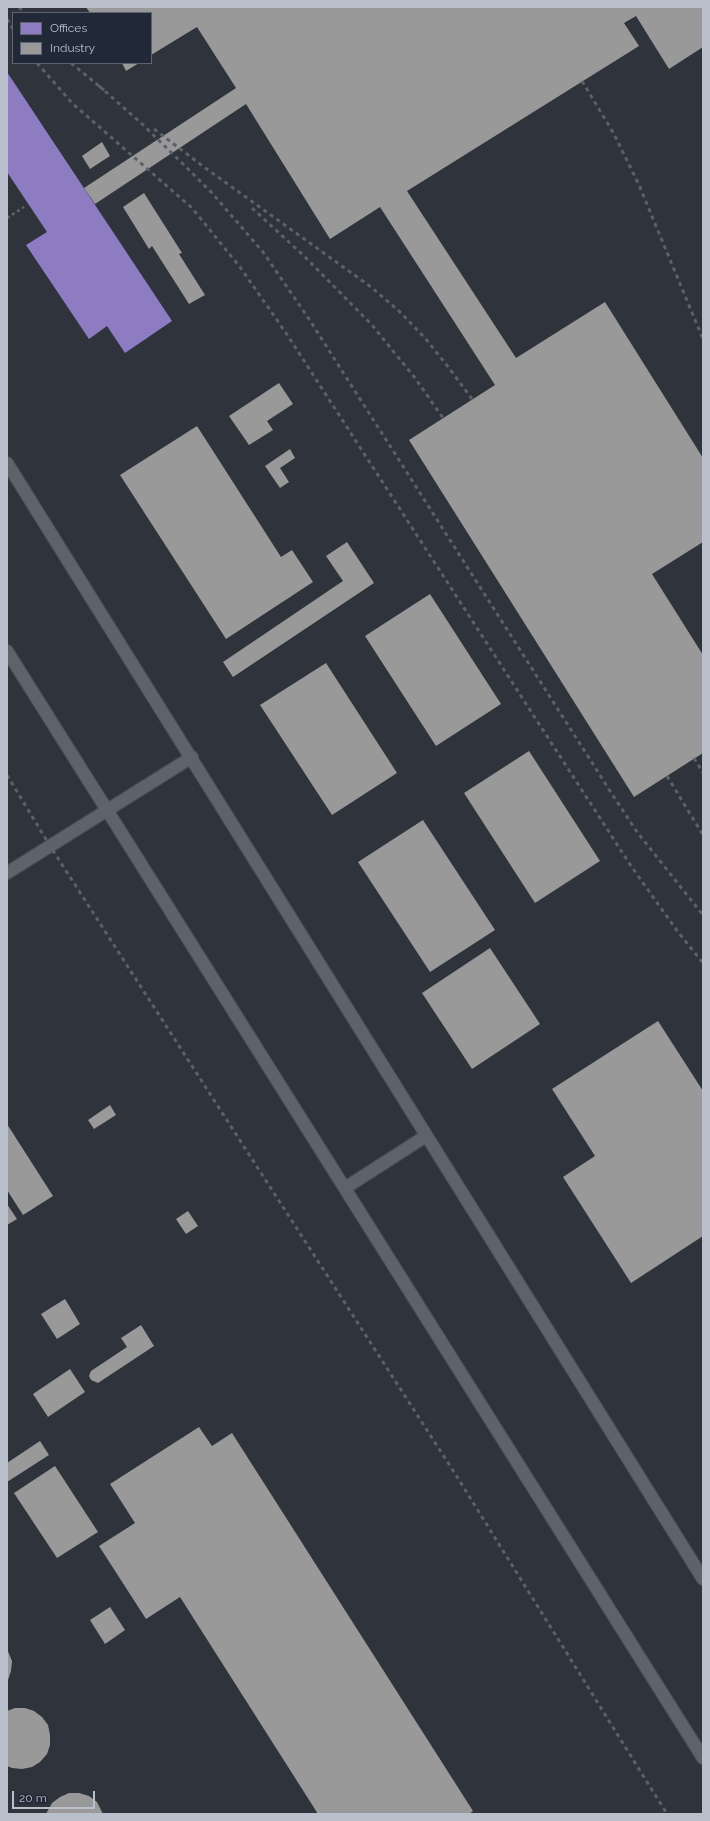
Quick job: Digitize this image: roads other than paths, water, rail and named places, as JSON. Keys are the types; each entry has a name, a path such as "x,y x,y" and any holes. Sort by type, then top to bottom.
{"lane":[{"path":"7,463 192,757 426,1136 703,1579"},
{"path":"7,650 703,1758"},
{"path":"7,873 192,757"},
{"path":"345,1188 426,1136"}],"railway":[{"path":"19,7 23,12"},
{"path":"7,19 12,27"},
{"path":"38,64 72,103 192,208 240,267 286,333 631,866 678,932 703,963"},
{"path":"72,64 104,90"},
{"path":"582,81 614,134 639,185 703,339"},
{"path":"99,86 140,122 212,193 263,252 309,319 637,832 703,915"},
{"path":"154,129 204,167 371,287 399,311 425,338 472,399"},
{"path":"252,208 304,256 372,325 415,378 443,418"},
{"path":"694,758 703,773"},
{"path":"7,775 50,846 454,1472 667,1814"},
{"path":"667,776 703,835"}]}
